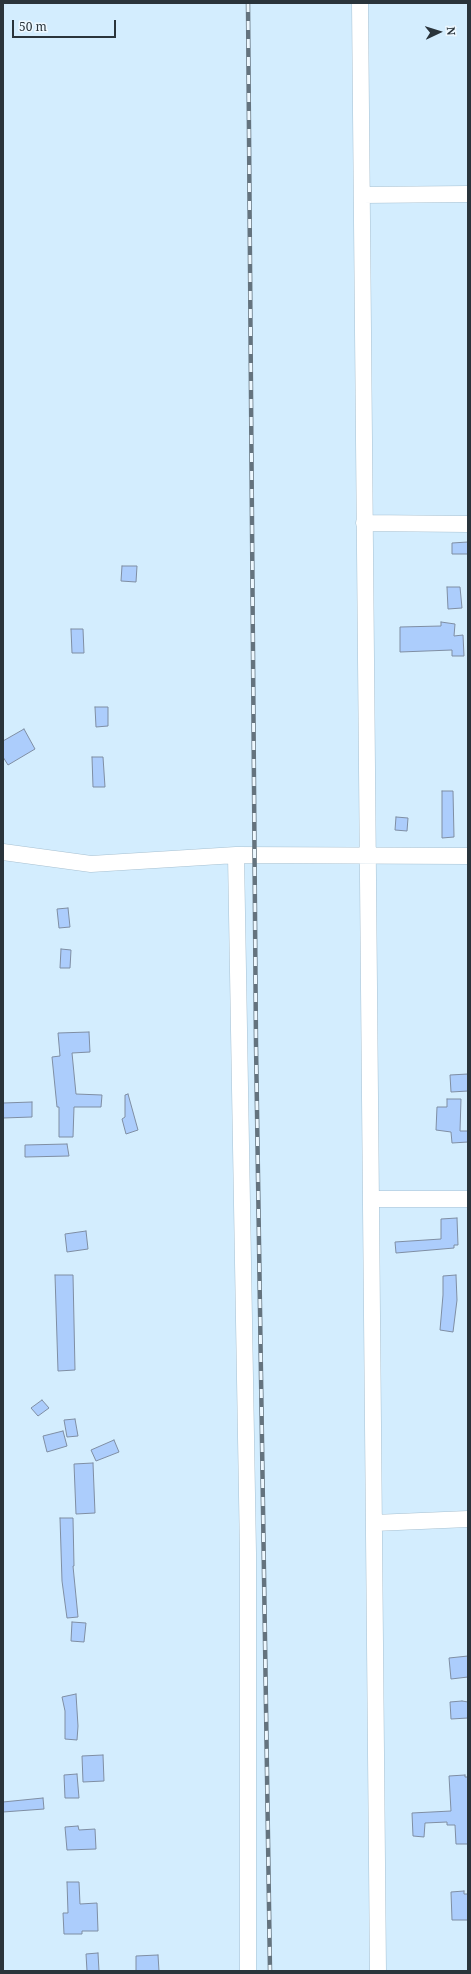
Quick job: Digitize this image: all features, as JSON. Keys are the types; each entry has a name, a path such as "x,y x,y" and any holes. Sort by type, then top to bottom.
{"street":[{"path":"360,3 378,1971"},
{"path":"362,195 468,194"},
{"path":"364,523 468,524"},
{"path":"3,852 91,864 236,855 468,856"},
{"path":"236,855 248,1553 248,1971"},
{"path":"371,1199 468,1199"},
{"path":"374,1522 468,1519"}],"building":[{"path":"468,542 468,554 452,554 452,543"},
{"path":"122,566 137,566 136,582 121,581"},
{"path":"447,587 460,587 462,608 448,609"},
{"path":"441,622 455,624 454,636 463,635 464,656 452,656 452,650 400,652 400,627 441,626"},
{"path":"71,629 83,629 84,653 72,653"},
{"path":"95,707 108,707 108,726 96,727"},
{"path":"24,729 35,749 8,765 3,757 3,741"},
{"path":"92,757 103,757 105,787 93,787"},
{"path":"442,791 453,791 454,837 442,838"},
{"path":"396,817 408,818 407,831 395,830"},
{"path":"68,908 70,927 59,928 57,909"},
{"path":"61,949 71,950 70,968 60,968"},
{"path":"89,1032 90,1052 72,1053 76,1094 102,1095 101,1107 74,1107 73,1137 59,1137 59,1107 57,1107 52,1057 60,1056 58,1033"},
{"path":"468,1074 468,1091 451,1092 450,1075"},
{"path":"128,1094 138,1130 126,1134 122,1119 125,1117 125,1095"},
{"path":"447,1099 461,1099 460,1131 468,1131 468,1142 452,1143 451,1132 436,1130 437,1107 447,1107"},
{"path":"32,1102 32,1117 3,1118 3,1103"},
{"path":"67,1144 69,1156 25,1157 25,1145"},
{"path":"457,1218 458,1245 454,1245 454,1248 396,1253 395,1242 441,1239 441,1219"},
{"path":"86,1231 88,1249 67,1252 65,1234"},
{"path":"55,1275 73,1275 75,1370 58,1371"},
{"path":"456,1275 457,1300 453,1332 440,1330 443,1276"},
{"path":"42,1400 49,1408 38,1416 31,1408"},
{"path":"75,1419 78,1436 67,1437 64,1420"},
{"path":"63,1431 67,1446 47,1452 43,1436"},
{"path":"114,1440 119,1452 96,1461 91,1450"},
{"path":"93,1463 95,1513 76,1514 74,1464"},
{"path":"60,1518 73,1518 73,1566 78,1617 67,1618 62,1581"},
{"path":"72,1622 86,1623 84,1642 71,1641"},
{"path":"468,1656 468,1677 451,1679 449,1658"},
{"path":"76,1694 78,1726 77,1740 65,1739 65,1711 62,1697"},
{"path":"450,1702 468,1702 468,1718 451,1719"},
{"path":"103,1755 104,1781 83,1782 82,1756"},
{"path":"77,1774 79,1798 65,1798 64,1775"},
{"path":"465,1775 465,1777 468,1777 468,1844 456,1844 455,1825 447,1825 447,1822 425,1823 424,1837 413,1836 412,1813 451,1811 449,1776"},
{"path":"43,1798 44,1809 3,1812 3,1802"},
{"path":"78,1826 79,1830 95,1829 96,1849 67,1850 65,1827"},
{"path":"67,1882 79,1882 80,1904 97,1903 98,1931 82,1931 82,1934 64,1934 63,1913 68,1913"},
{"path":"464,1891 464,1894 468,1894 468,1920 452,1920 451,1892"},
{"path":"98,1953 99,1971 87,1971 86,1954"},
{"path":"158,1955 159,1971 136,1971 136,1956"}],"railway":[{"path":"248,3 256,1044 270,1971"}]}
